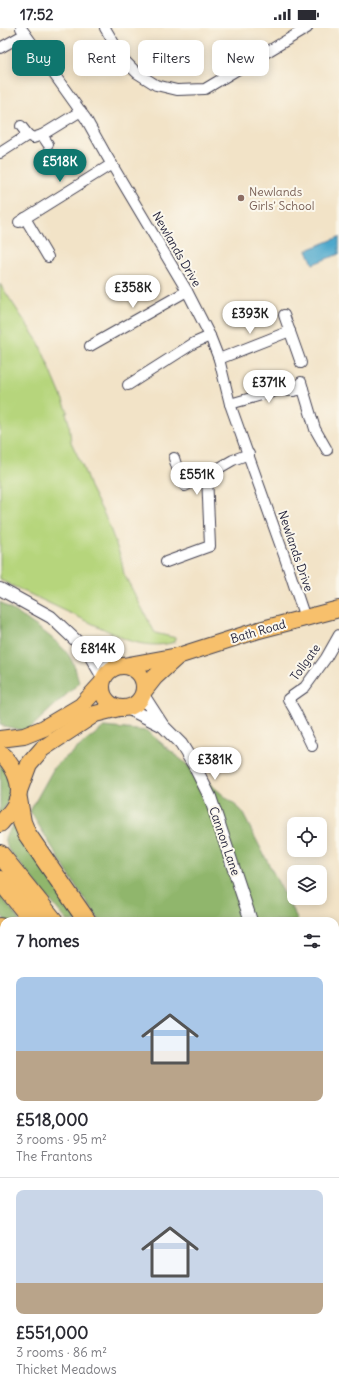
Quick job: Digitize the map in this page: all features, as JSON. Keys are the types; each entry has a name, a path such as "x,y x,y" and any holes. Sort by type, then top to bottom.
{"highway":[{"path":"18,795 22,822 26,834 84,917"},
{"path":"0,854 51,917"},
{"path":"0,880 30,917"}],"main road":[{"name":"Bath Road","path":"120,666 178,656 258,630 339,609"},
{"name":"Bath Road","path":"144,693 155,677 178,656"},
{"path":"0,739 24,736 44,728 81,706 111,670 120,666 131,667 141,675 144,683 144,693 137,703 123,708 107,710 94,714 42,749 29,764 18,795 0,824"},
{"path":"103,681 102,688 104,697 111,704 123,708"},
{"path":"0,753 10,763 16,777 18,795"}],"street":[{"path":"105,28 124,60 137,73 156,84 177,90 205,89 307,28"},
{"path":"0,48 23,31"},
{"name":"Newlands Drive","path":"23,31 81,111 187,291 210,336 230,404 249,454 305,618"},
{"path":"21,126 28,135 33,138 42,135 81,111"},
{"path":"0,153 28,135"},
{"path":"42,135 48,144"},
{"path":"48,257 22,220 112,164"},
{"path":"90,346 187,291"},
{"path":"284,315 301,363"},
{"path":"218,359 290,331"},
{"path":"128,385 194,343 210,336"},
{"path":"230,404 279,390 293,391 302,386 315,429 327,450"},
{"path":"174,458 185,486 233,460 249,454"},
{"path":"166,562 210,546 207,475"},
{"path":"0,589 51,617 88,652 103,681"},
{"name":"Tollgate","path":"312,746 288,699 305,688 326,658 339,635"},
{"path":"88,652 120,666"},
{"name":"Cannon Lane","path":"144,693 163,726 181,744 194,765 210,797 250,917"},
{"name":"Cannon Lane","path":"123,708 163,726"}],"green space":[{"path":"0,284 39,343 68,412 66,413 69,423 71,442 90,487 107,520 121,558 124,574 155,633 176,638 175,642 151,645 127,640 0,580"},
{"path":"0,602 49,636 66,651 75,668 79,683 28,730 25,731 0,725"},
{"path":"104,727 147,731 241,810 287,900 287,905 290,905 296,917 97,917 77,888 30,811 55,766"},
{"path":"0,764 10,778 8,801 0,817"},
{"path":"14,823 76,917 64,917 8,849 5,837"},
{"path":"0,895 17,917 3,917 0,914"}],"water":[{"path":"339,237 339,254 313,264 307,250"}],"place":[{"name":"Newlands Girls' School","path":"241,198"}]}
